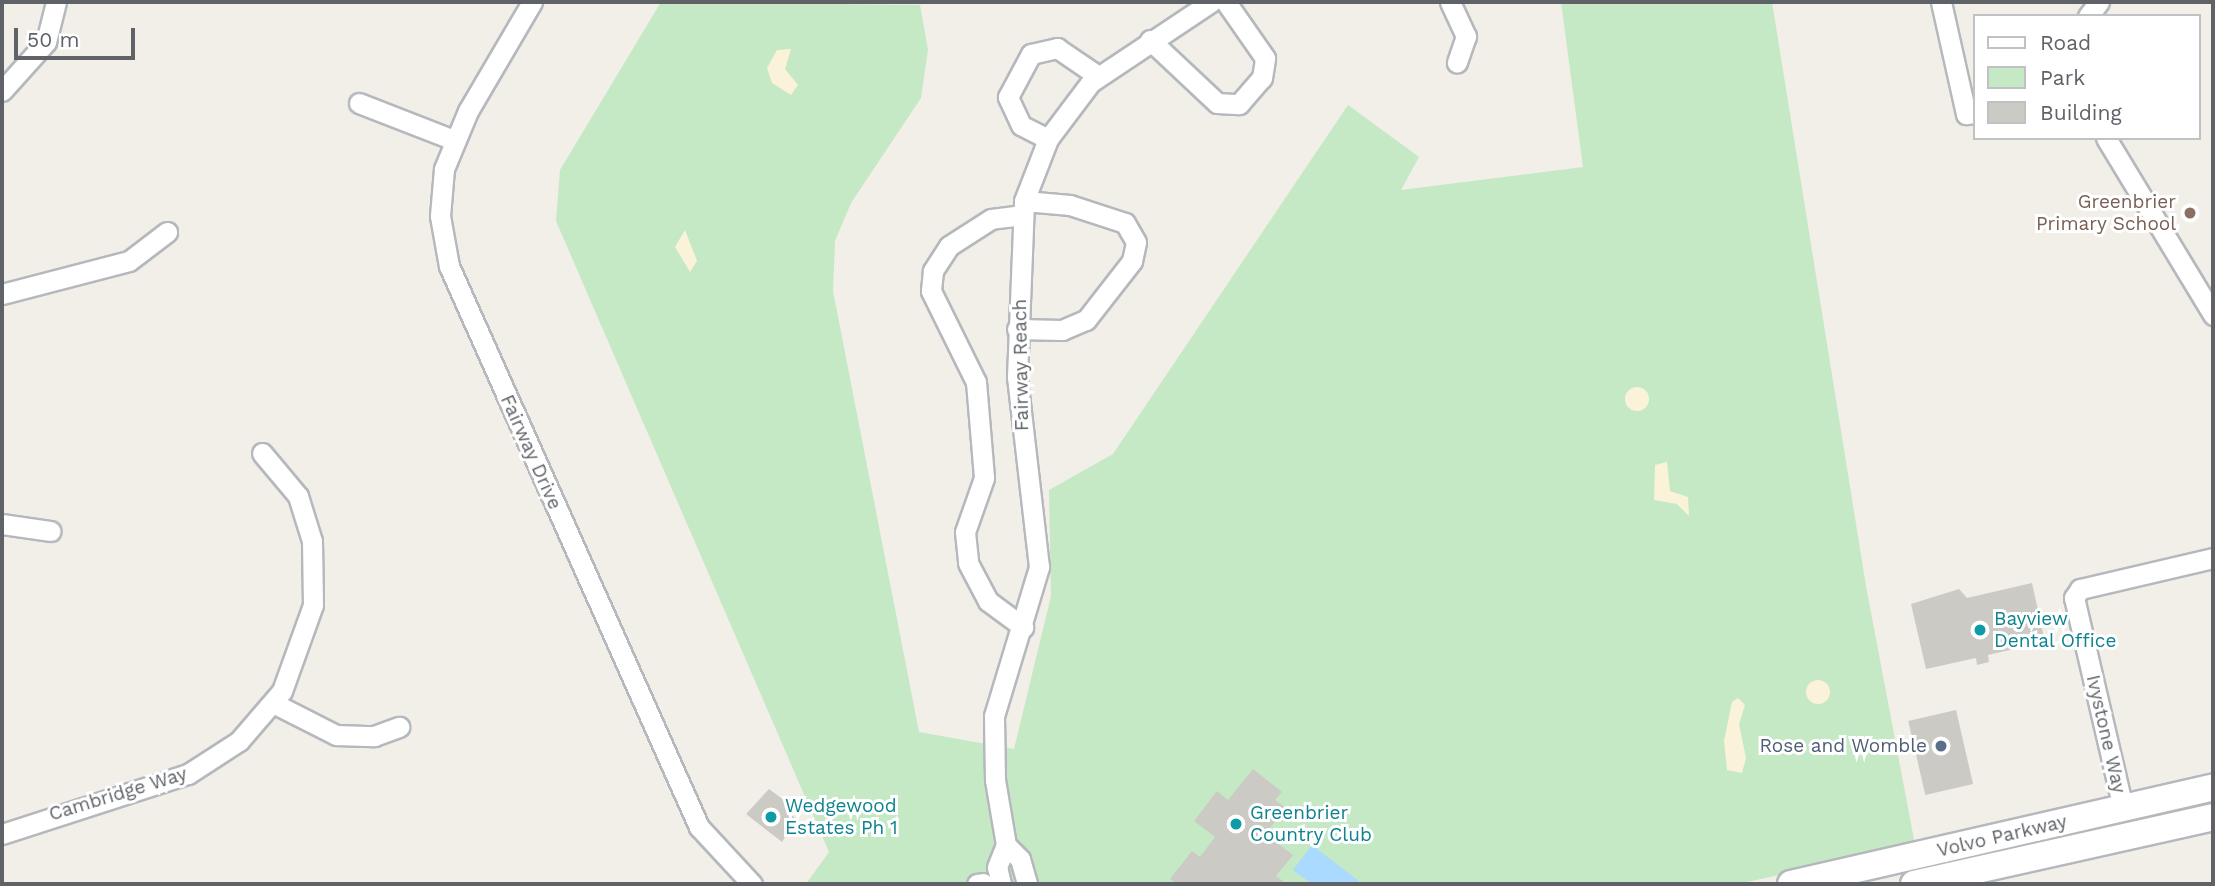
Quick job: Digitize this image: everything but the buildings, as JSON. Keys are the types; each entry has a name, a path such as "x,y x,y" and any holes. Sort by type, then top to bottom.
{"main road":[{"name":"Volvo Parkway","path":"1791,884 2213,787"},
{"name":"Volvo Parkway","path":"1914,884 2213,817"}],"street":[{"path":"2,91 46,42 56,2"},
{"name":"Fairway Drive","path":"532,2 454,140 441,194 449,266 699,827 752,884"},
{"name":"Fairway Reach","path":"987,884 1006,845 993,733 1040,567 1020,413 1017,329 1023,208 1048,139 1098,76 1212,2"},
{"path":"1150,40 1217,103 1239,104 1262,78 1265,58 1226,2"},
{"path":"1450,2 1466,36 1457,62"},
{"path":"1941,2 1966,114 1974,113"},
{"path":"1048,139 1021,125 1008,97 1031,54 1057,48 1098,76"},
{"path":"359,103 454,140"},
{"path":"2107,140 2213,315"},
{"path":"1017,329 1062,330 1086,320 1132,261 1136,242 1125,223 1070,205 1023,208 991,219 949,246 933,271 930,291 976,382 984,478 965,532 968,564 988,601 1023,626"},
{"path":"2,293 129,261 167,232"},
{"name":"Cambridge Way","path":"2,834 188,774 239,741 273,703 306,637 314,577 298,496 262,453"},
{"path":"2,524 50,531"},
{"name":"Ivystone Way","path":"2123,808 2074,598 2080,589 2213,558"},
{"path":"273,703 336,736 374,736 399,727"},
{"name":"Fairway Reach","path":"1006,845 1020,859 1027,884"}],"green space":[{"name":"Greenbrier Country Club","path":"661,2 920,5 928,50 921,98 851,203 835,241 833,291 919,732 1014,749 1051,596 1049,490 1113,454 1348,105 1419,157 1401,190 1583,167 1561,2 1772,2 1866,586 1915,845 1738,884 806,884 829,852 556,221 560,170"}],"sand":[{"path":"791,49 785,69 798,85 791,95 772,83 767,68 777,50"},
{"path":"685,230 697,261 690,272 675,247"},
{"path":"1637,387 1648,394 1649,399 1642,410 1637,411 1626,404 1625,399 1632,388"},
{"path":"1667,462 1670,491 1688,497 1689,516 1677,504 1654,500 1655,465"},
{"path":"1818,680 1826,684 1830,692 1826,700 1818,704 1810,700 1806,692 1810,684"},
{"path":"1738,698 1745,705 1739,724 1746,758 1742,773 1727,770 1724,741 1732,702"}],"water":[{"path":"1312,845 1360,882 1312,884 1293,870"}],"place":[{"name":"Greenbrier Primary School","path":"2190,213"},
{"name":"Bayview Dental Office","path":"1980,630"},
{"name":"Rose and Womble","path":"1941,746"},
{"name":"Wedgewood Estates Ph 1","path":"771,817"},
{"name":"Greenbrier Country Club","path":"1236,824"}]}
